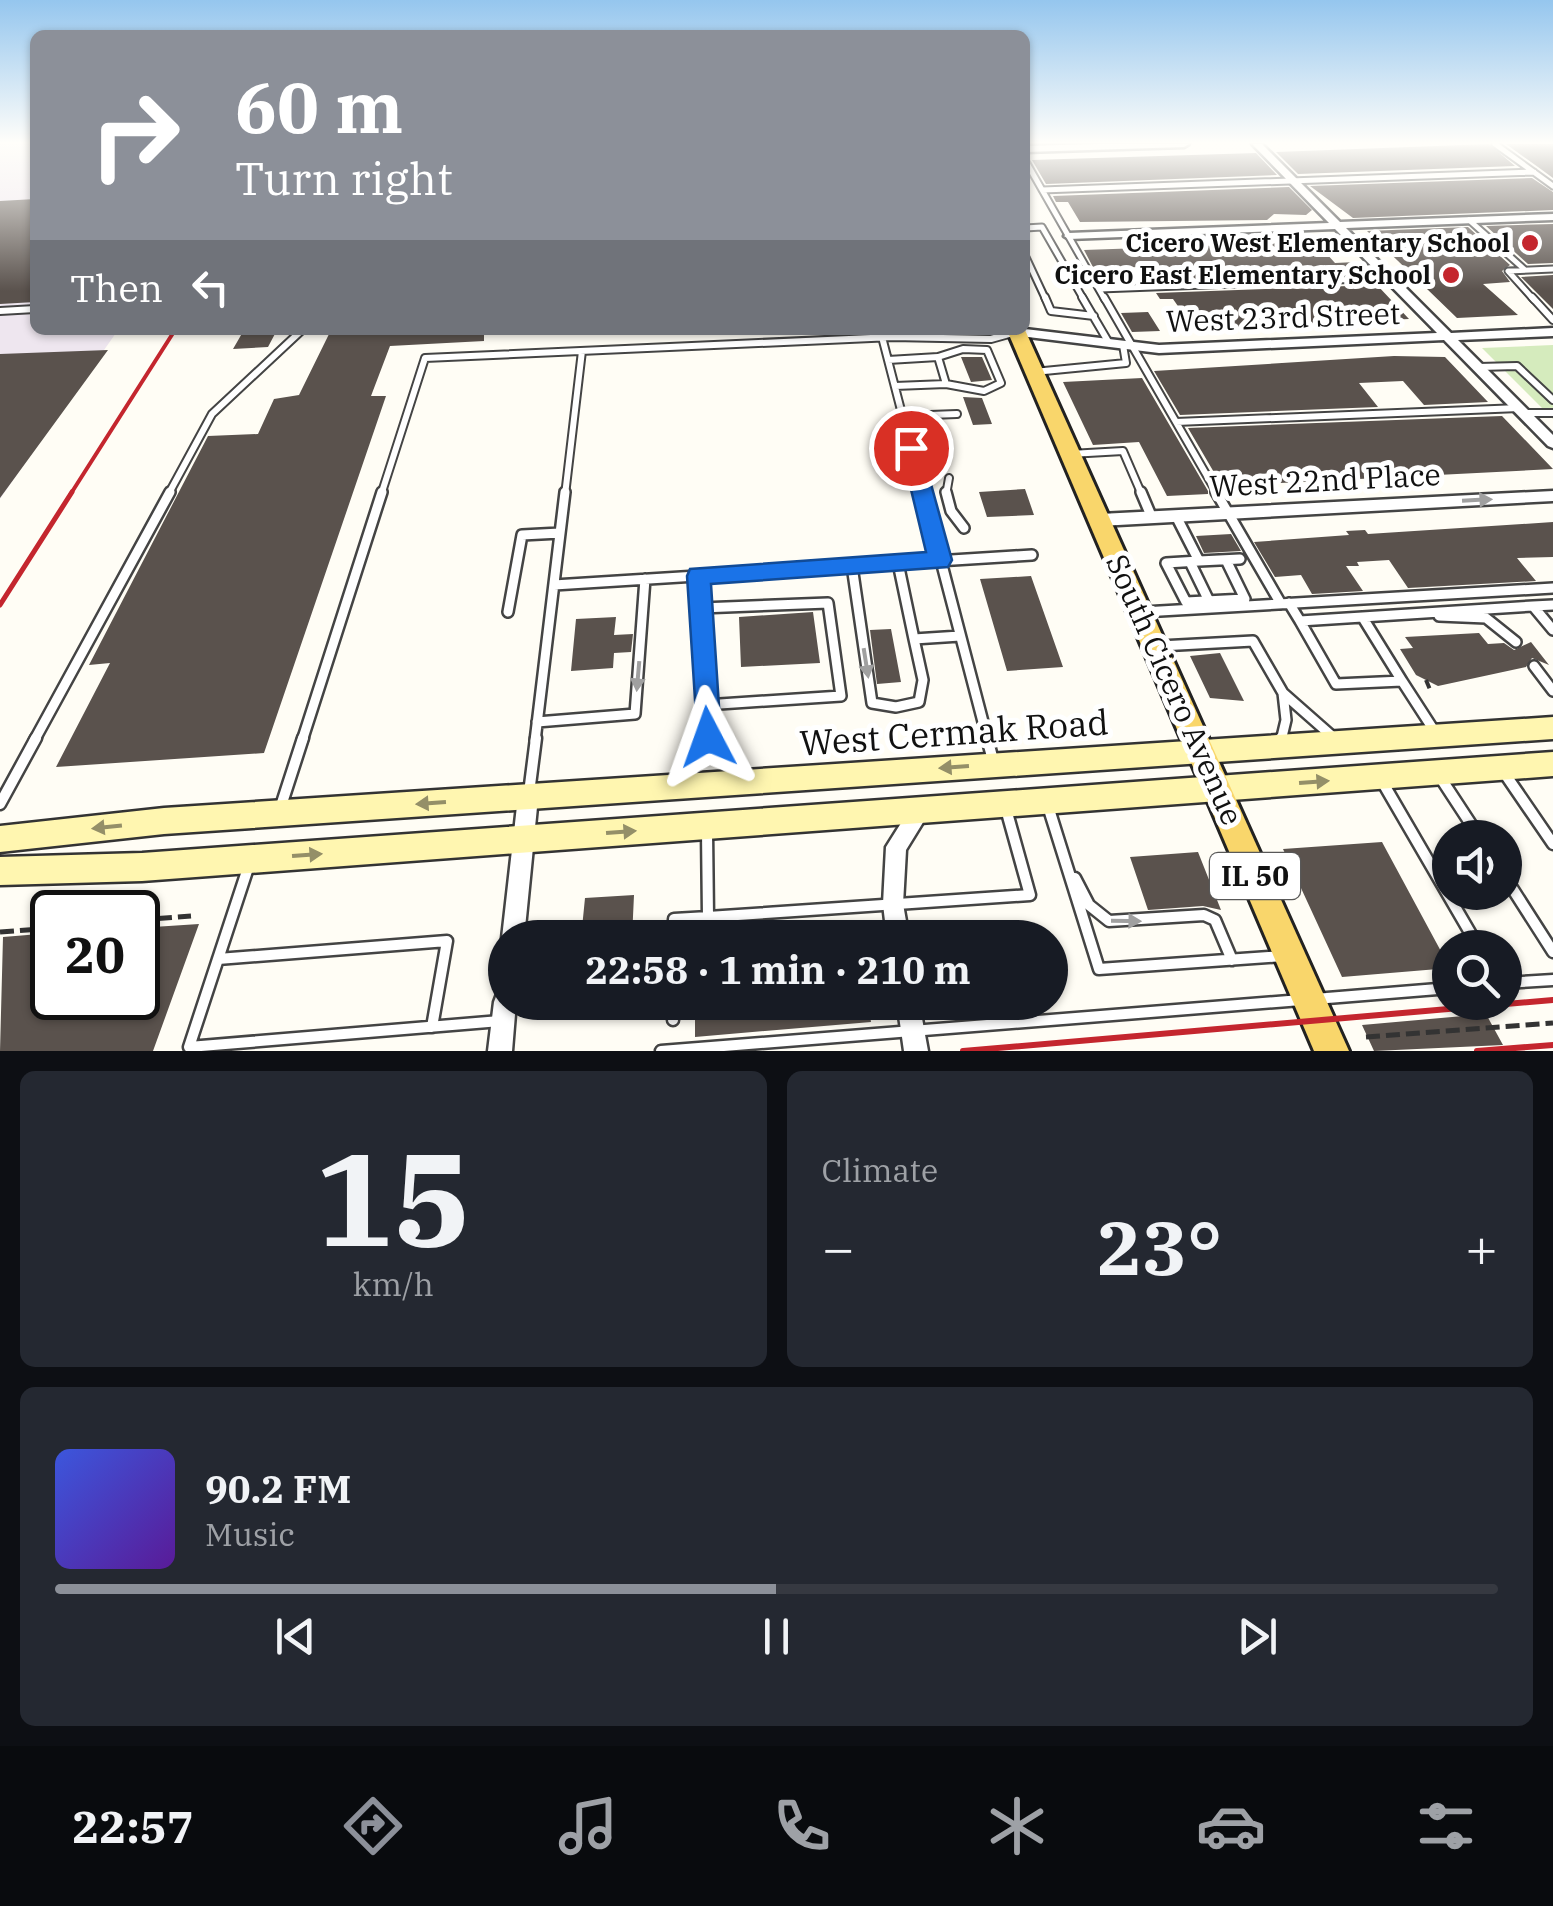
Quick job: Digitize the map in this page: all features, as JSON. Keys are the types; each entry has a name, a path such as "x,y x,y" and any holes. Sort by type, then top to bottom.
{"main road":[{"name":"South Cicero Avenue","path":"1012,335 1034,372 1332,1051"},
{"name":"West Cermak Road","path":"0,839 528,796 1553,728"},
{"path":"0,870 251,859 1553,764"}],"street":[{"path":"1306,193 1553,443"},
{"path":"1069,236 1553,217"},
{"name":"West 23rd Street","path":"1030,334 1159,349 1553,332"},
{"name":"West 22nd Place","path":"1100,520 1553,496"},
{"path":"514,920 528,796"},
{"path":"895,920 896,848 920,811"},
{"path":"500,1051 503,1020"}],"lane":[{"path":"1034,372 1126,363 1100,290 1044,193"},
{"path":"1469,220 1524,269"},
{"path":"1030,228 1042,227 1094,316 1122,345 1176,422 1336,684 1402,682"},
{"path":"1030,266 1051,311 1094,316"},
{"path":"1553,269 1508,271 1553,320"},
{"path":"1100,290 1390,278"},
{"path":"0,311 30,310"},
{"path":"0,804 212,414 297,335"},
{"path":"279,814 425,358 905,335"},
{"path":"964,340 967,335"},
{"path":"888,337 964,340 990,335"},
{"path":"888,337 888,360 994,764"},
{"path":"888,360 938,357 963,349 987,350 1001,383 984,391 946,384 895,386"},
{"path":"528,796 582,351"},
{"path":"938,357 946,384"},
{"path":"1478,367 1517,366 1553,400"},
{"path":"1176,422 1553,412"},
{"path":"903,416 957,414"},
{"path":"1070,454 1123,451 1152,518"},
{"path":"949,478 944,492 949,512 964,528"},
{"path":"1176,516 1208,601"},
{"path":"508,612 522,535 560,533"},
{"path":"554,584 1032,555"},
{"path":"1226,560 1245,600 1186,602 1166,563 1240,559"},
{"path":"852,566 872,703 896,708 918,702 922,680 898,563"},
{"path":"686,785 708,737 699,576"},
{"path":"537,722 634,714 645,579"},
{"path":"1140,612 1553,588"},
{"path":"701,608 828,604 841,696 705,705"},
{"path":"1300,621 1553,605"},
{"path":"1533,606 1553,630"},
{"path":"1409,616 1486,618 1516,642"},
{"path":"1362,618 1437,736"},
{"path":"914,639 960,636"},
{"path":"1155,646 1253,640 1283,694 1308,720 1341,742"},
{"path":"1534,666 1553,691"},
{"path":"1279,746 1286,720 1283,694"},
{"path":"708,737 747,781"},
{"path":"1501,768 1553,844"},
{"path":"1438,773 1468,820"},
{"path":"1379,777 1469,930"},
{"path":"1047,802 1099,969 1290,956"},
{"path":"674,920 1030,894 1004,805"},
{"path":"706,826 708,917"},
{"path":"1064,856 1089,904 1109,921 1204,915 1215,920 1232,960"},
{"path":"251,859 189,1047 432,1026 488,1015"},
{"path":"1522,904 1553,952"},
{"path":"218,959 447,941 432,1026"},
{"path":"1522,983 1553,980"},
{"path":"660,1051 914,1041 1432,989"}],"path":[{"path":"1426,680 1432,692"},
{"path":"160,918 191,916"},
{"path":"0,932 30,930"},
{"path":"1366,1037 1553,1023"}],"shaded area":[{"path":"0,193 30,193 30,335 115,335 0,499"}],"green space":[{"path":"1553,345 1553,419 1482,348"}],"building":[{"path":"1295,193 1312,210 1306,215 1274,214 1267,220 1080,222 1068,202 1056,202 1053,196"},
{"path":"1319,193 1553,193 1553,210 1353,218"},
{"path":"30,199 30,302 0,304 0,201"},
{"name":"Cicero West Elementary School","path":"1553,224 1553,263 1528,264 1486,226"},
{"name":"Cicero East Elementary School","path":"1468,227 1510,265 1502,271 1510,282 1483,284 1518,315 1457,318 1367,231"},
{"path":"1316,242 1335,263 1356,262 1366,273 1146,281 1138,267 1094,269 1084,250"},
{"name":"Cicero West Elementary School","path":"1553,275 1553,309 1521,277"},
{"path":"1377,285 1409,319 1194,329 1173,299 1160,299 1156,293"},
{"path":"1148,312 1160,331 1132,332 1121,313"},
{"path":"241,335 274,335 268,347 233,349"},
{"path":"329,335 484,335 484,341 390,346 371,396 386,396 264,753 56,767 110,663 89,665 208,436 258,434 274,399 299,395"},
{"path":"108,350 0,498 0,354"},
{"path":"1394,356 1445,357 1488,402 1424,405 1403,381 1359,383 1378,407 1180,415 1154,371"},
{"path":"961,357 982,357 992,380 971,382"},
{"path":"1142,378 1208,494 1167,496 1139,442 1093,445 1063,382"},
{"path":"963,397 982,398 992,424 973,425"},
{"path":"1502,416 1553,469 1222,486 1188,428"},
{"path":"1025,489 1034,515 987,517 979,492"},
{"path":"1553,522 1553,557 1517,558 1536,581 1408,588 1389,560 1346,566 1363,591 1312,594 1301,575 1275,577 1254,542 1349,535 1346,531 1365,530 1368,534"},
{"path":"1231,534 1241,551 1204,553 1196,536"},
{"path":"1031,576 1063,667 1007,671 980,579"},
{"path":"813,612 820,663 741,667 739,617"},
{"path":"616,617 614,635 633,634 631,652 614,653 613,668 571,671 576,619"},
{"path":"891,629 901,682 877,684 870,630"},
{"path":"1479,633 1488,644 1504,643 1514,650 1531,642 1549,665 1532,658 1526,667 1438,686 1416,675 1400,649 1413,648 1405,637"},
{"path":"1220,653 1244,701 1210,698 1190,656"},
{"path":"1382,842 1432,935 1432,970 1342,977 1283,849"},
{"path":"1198,852 1221,910 1203,906 1148,910 1130,857"},
{"path":"634,895 633,920 583,920 585,898"},
{"path":"199,924 153,1051 0,1051 3,937 30,935 30,1020 160,1020 160,927"},
{"path":"1432,1019 1489,1020 1503,1045 1374,1051 1362,1025"},
{"path":"695,1020 871,1022 695,1037"}],"railway":[{"path":"70,495 172,335"},
{"path":"0,605 72,492"},
{"path":"963,1051 1553,1000"},
{"path":"1477,1051 1553,1045"}],"place":[{"name":"Cicero West Elementary School","path":"1530,243"},
{"name":"Cicero East Elementary School","path":"1451,275"}],"route":[{"path":"708,737 699,576 940,560 911,448"}]}
